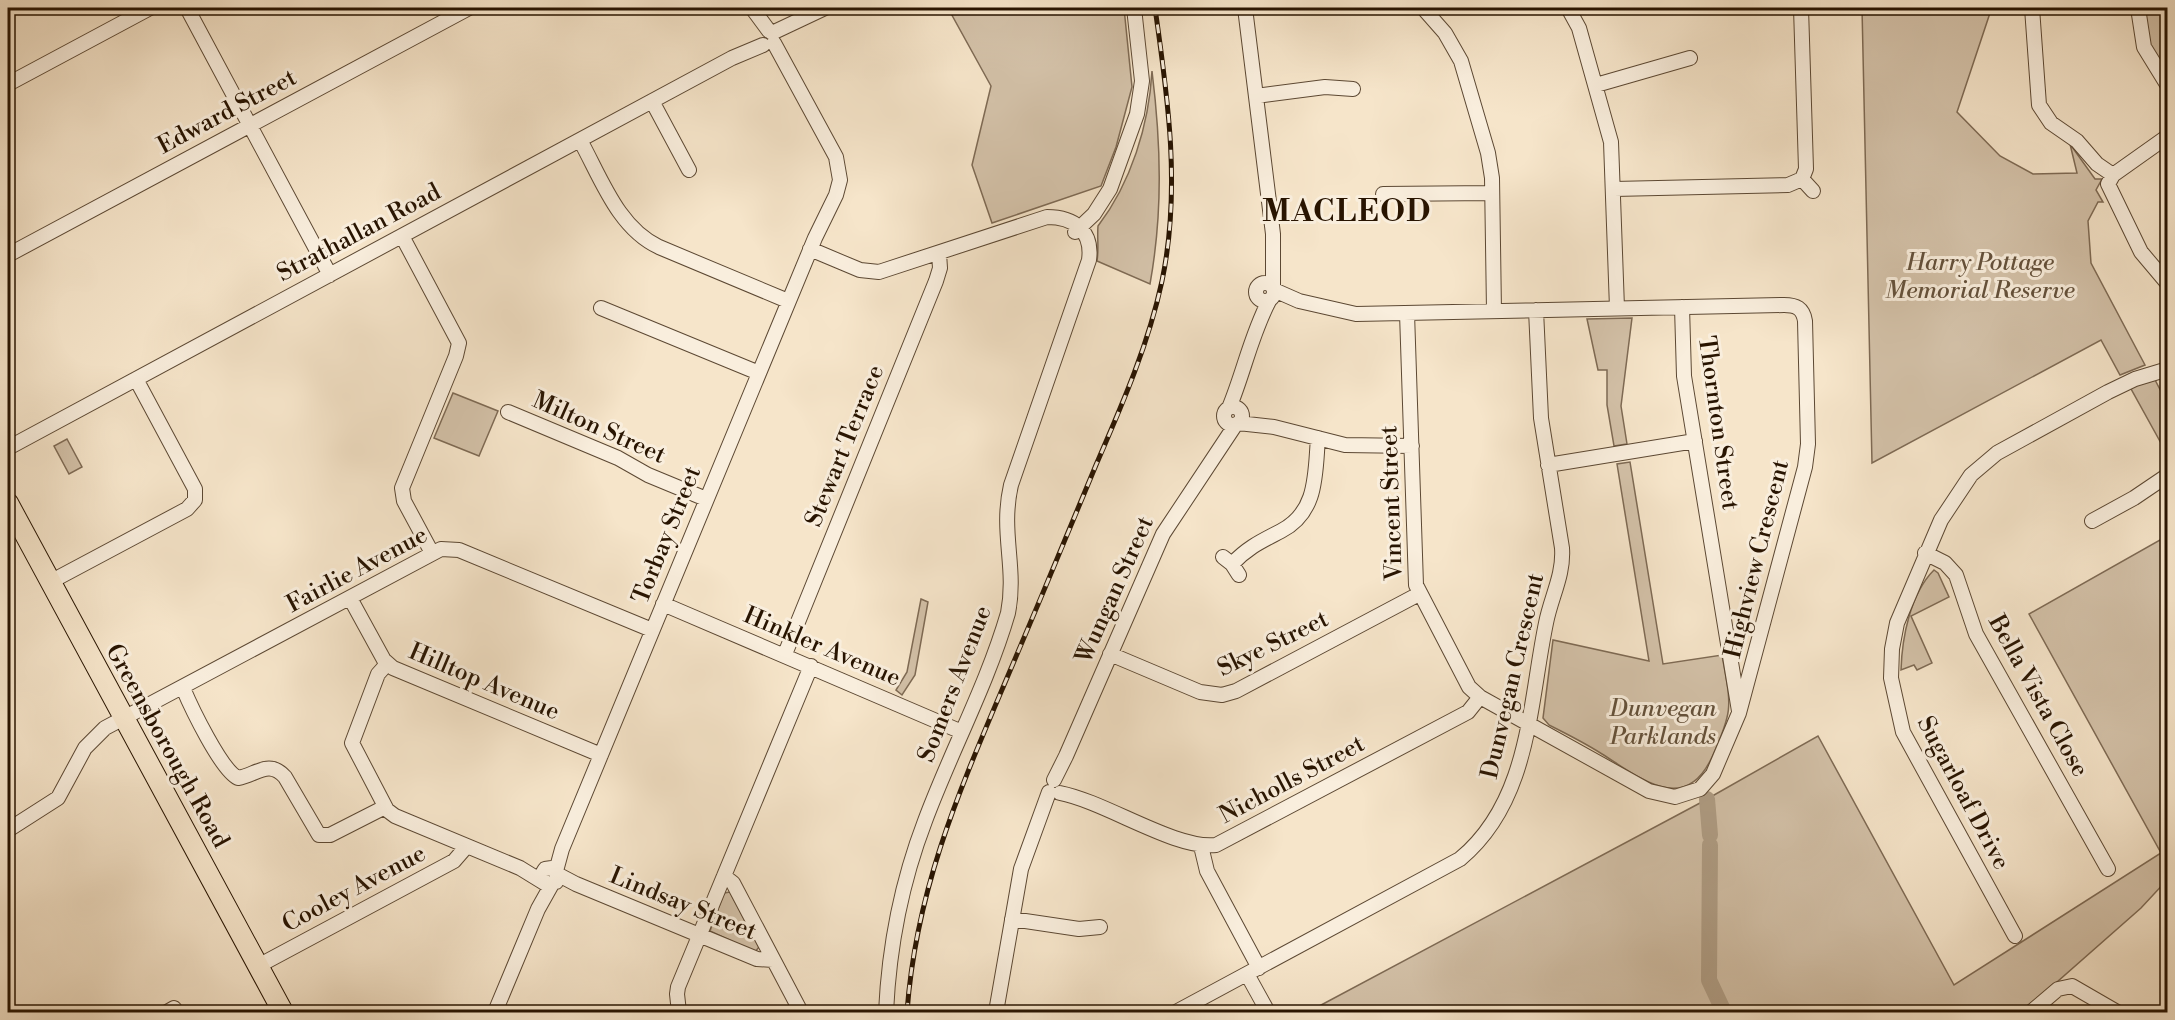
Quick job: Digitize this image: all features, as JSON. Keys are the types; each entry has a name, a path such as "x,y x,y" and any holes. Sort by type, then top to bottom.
{"highway":[{"name":"Greensborough Road","path":"8,503 283,1012"}],"street":[{"path":"119,8 126,21"},
{"path":"8,84 150,8"},
{"path":"187,8 330,274"},
{"name":"Edward Street","path":"8,255 469,8"},
{"name":"Strathallan Road","path":"8,448 825,8"},
{"path":"812,243 872,272 939,253 1036,219 1051,217 1074,227 1102,201 1113,182 1141,93 1142,66 1134,8"},
{"name":"Wungan Street","path":"996,1012 1021,869 1040,817 1057,788 1066,756 1163,534 1220,450 1235,416 1256,325 1268,293 1273,251 1271,216 1245,8"},
{"path":"1423,8 1449,39 1467,78 1488,153 1492,193 1494,311"},
{"path":"1568,8 1579,28 1611,142 1617,308"},
{"path":"1614,189 1788,185 1802,179 1806,169 1801,8"},
{"path":"2032,8 2039,105 2050,123 2078,141 2097,164 2113,175"},
{"path":"2138,8 2144,47 2168,86"},
{"path":"753,9 768,39"},
{"name":"Torbay Street","path":"495,1012 759,373 836,179 828,156 768,39"},
{"path":"1596,85 1690,58"},
{"path":"1256,96 1324,87 1353,89"},
{"path":"652,101 690,170"},
{"path":"2168,135 2113,175 2108,184 2141,252 2168,284"},
{"path":"580,140 622,215 639,236 659,247 788,301"},
{"path":"1802,179 1813,191"},
{"path":"1383,194 1492,193"},
{"name":"Somers Avenue","path":"886,1012 890,969 908,873 925,819 962,732 1008,613 1012,580 1005,516 1011,485 1084,269 1083,249 1074,227"},
{"path":"402,236 459,343 456,356 402,488 404,501 432,554"},
{"name":"Stewart Terrace","path":"785,654 936,281 940,268 939,253"},
{"name":"Highview Crescent","path":"1268,293 1349,313 1806,305 1807,458 1739,713 1709,780 1700,789 1682,796"},
{"name":"Thornton Street","path":"1682,307 1684,376 1739,713"},
{"path":"601,308 759,373"},
{"name":"Dunvegan Crescent","path":"1176,1012 1452,864 1467,853 1510,792 1530,724 1546,620 1562,567 1562,548 1539,404 1536,310"},
{"name":"Vincent Street","path":"1407,313 1416,578 1419,594 1469,687 1480,697 1598,761 1632,784 1661,795 1682,796"},
{"name":"Sugarloaf Drive","path":"2015,936 1907,743 1895,705 1891,678 1894,635 1904,602 1925,553 1955,495 1971,475 1989,459 2125,383 2168,369"},
{"path":"50,582 187,508 195,500 195,489 136,379"},
{"name":"Milton Street","path":"508,412 618,458 648,475 706,499"},
{"path":"1235,416 1359,447 1412,446"},
{"path":"1231,565 1254,543 1289,526 1305,511 1314,488 1318,438"},
{"path":"1548,465 1695,441"},
{"path":"2092,521 2168,476"},
{"name":"Fairlie Avenue","path":"8,830 58,798 90,742 105,728 124,720 445,548 459,550 652,630"},
{"name":"Bella Vista Close","path":"1925,553 1945,563 1956,575 1976,634 2108,869"},
{"name":"Skye Street","path":"1110,654 1200,692 1222,695 1236,691 1419,594"},
{"name":"Hilltop Avenue","path":"350,598 387,664 396,670 601,755"},
{"name":"Hinkler Avenue","path":"663,604 785,654 962,732"},
{"path":"1730,651 1738,665 1750,677 1733,682"},
{"path":"183,688 199,724 231,774 241,778 262,769 278,770 285,777 319,835 330,835 385,807 352,743 378,675 387,664"},
{"path":"679,1012 676,994 678,987 811,666"},
{"name":"Nicholls Street","path":"1057,788 1180,840 1201,846 1216,845 1468,712 1480,697"},
{"name":"Lindsay Street","path":"385,807 395,816 520,868 576,884 757,959 773,960"},
{"name":"Cooley Avenue","path":"258,966 454,861 468,846"},
{"path":"1201,846 1207,871 1253,971 1268,1012"},
{"name":"Lindsay Street","path":"723,880 740,900 801,1012"},
{"path":"2168,900 2168,913"},
{"path":"1012,919 1079,929 1100,927"},
{"path":"2031,1012 2058,989 2070,986 2083,990 2117,1012"},
{"path":"167,1012 174,1008 177,1012"}],"green space":[{"path":"948,8 1124,8 1132,87 1116,147 1101,186 992,223 972,165 991,86"},
{"name":"Harry Pottage Memorial Reserve","path":"1862,8 1996,8 1990,13 1957,112 2000,156 2033,174 2077,173 2070,144 2095,179 2102,179 2096,190 2103,202 2098,202 2088,221 2091,263 2145,365 2120,375 2101,340 1872,463"},
{"path":"2144,8 2167,8 2167,62 2158,65 2150,51"},
{"path":"1152,71 1159,151 1159,204 1150,284 1097,261 1098,226 1120,191 1136,153 1147,112"},
{"path":"1632,318 1621,406 1627,444 1614,446 1607,405 1607,370 1598,370 1587,319"},
{"path":"2153,376 2167,403 2167,454 2130,387"},
{"path":"453,393 498,411 479,456 434,438"},
{"path":"67,439 82,467 69,474 54,446"},
{"name":"Dunvegan Parklands","path":"1630,462 1663,664 1722,655 1729,697 1724,728 1712,757 1701,775 1689,785 1675,788 1661,787 1646,781 1589,746 1549,725 1543,718 1553,640 1649,661 1617,464"},
{"path":"2167,536 2167,880 2141,908 2023,1012 1308,1012 1700,803 1818,736 1954,985 2161,853 2029,614"},
{"path":"1934,570 1938,573 1949,597 1911,616 1932,663 1917,670 1914,665 1901,670 1903,644 1913,604"},
{"path":"921,599 928,602 915,675 902,695 896,690 907,672"},
{"path":"730,892 759,947 755,952 710,931 724,893"}],"waterway":[{"path":"1707,799 1710,835"},
{"path":"1710,845 1709,980 1724,1012"}],"railway":[{"path":"907,1012 919,925 941,845 987,726 1125,398 1142,352 1162,281 1168,247 1172,178 1168,110 1155,8"}],"district":[{"name":"MACLEOD","path":"1347,212"}]}
